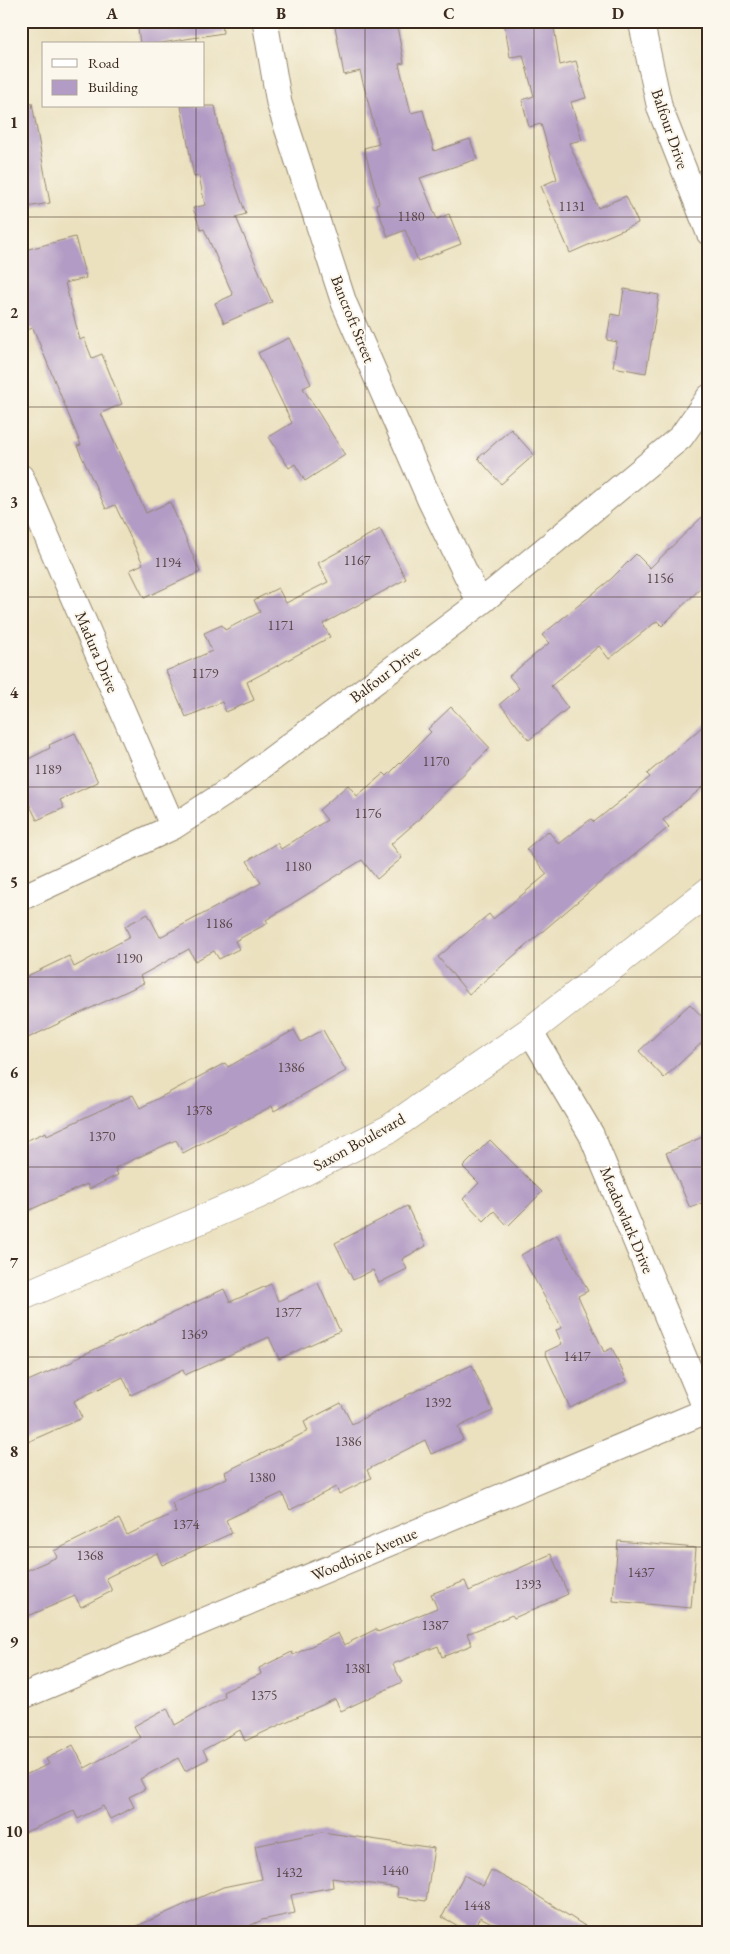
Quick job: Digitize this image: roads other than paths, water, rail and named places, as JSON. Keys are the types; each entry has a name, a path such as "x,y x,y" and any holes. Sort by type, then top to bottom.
{"main road":[{"name":"Saxon Boulevard","path":"21,1297 260,1194 389,1129 530,1031 709,891"}],"street":[{"name":"Bancroft Street","path":"265,21 279,103 344,303 430,500 480,603"},
{"name":"Balfour Drive","path":"641,21 660,109 709,233"},
{"name":"Balfour Drive","path":"21,898 173,827 233,788 480,603 682,437 709,397"},
{"name":"Madura Drive","path":"21,477 173,827"},
{"name":"Meadowlark Drive","path":"530,1031 591,1134 708,1414"},
{"name":"Woodbine Avenue","path":"21,1697 708,1414"}]}
